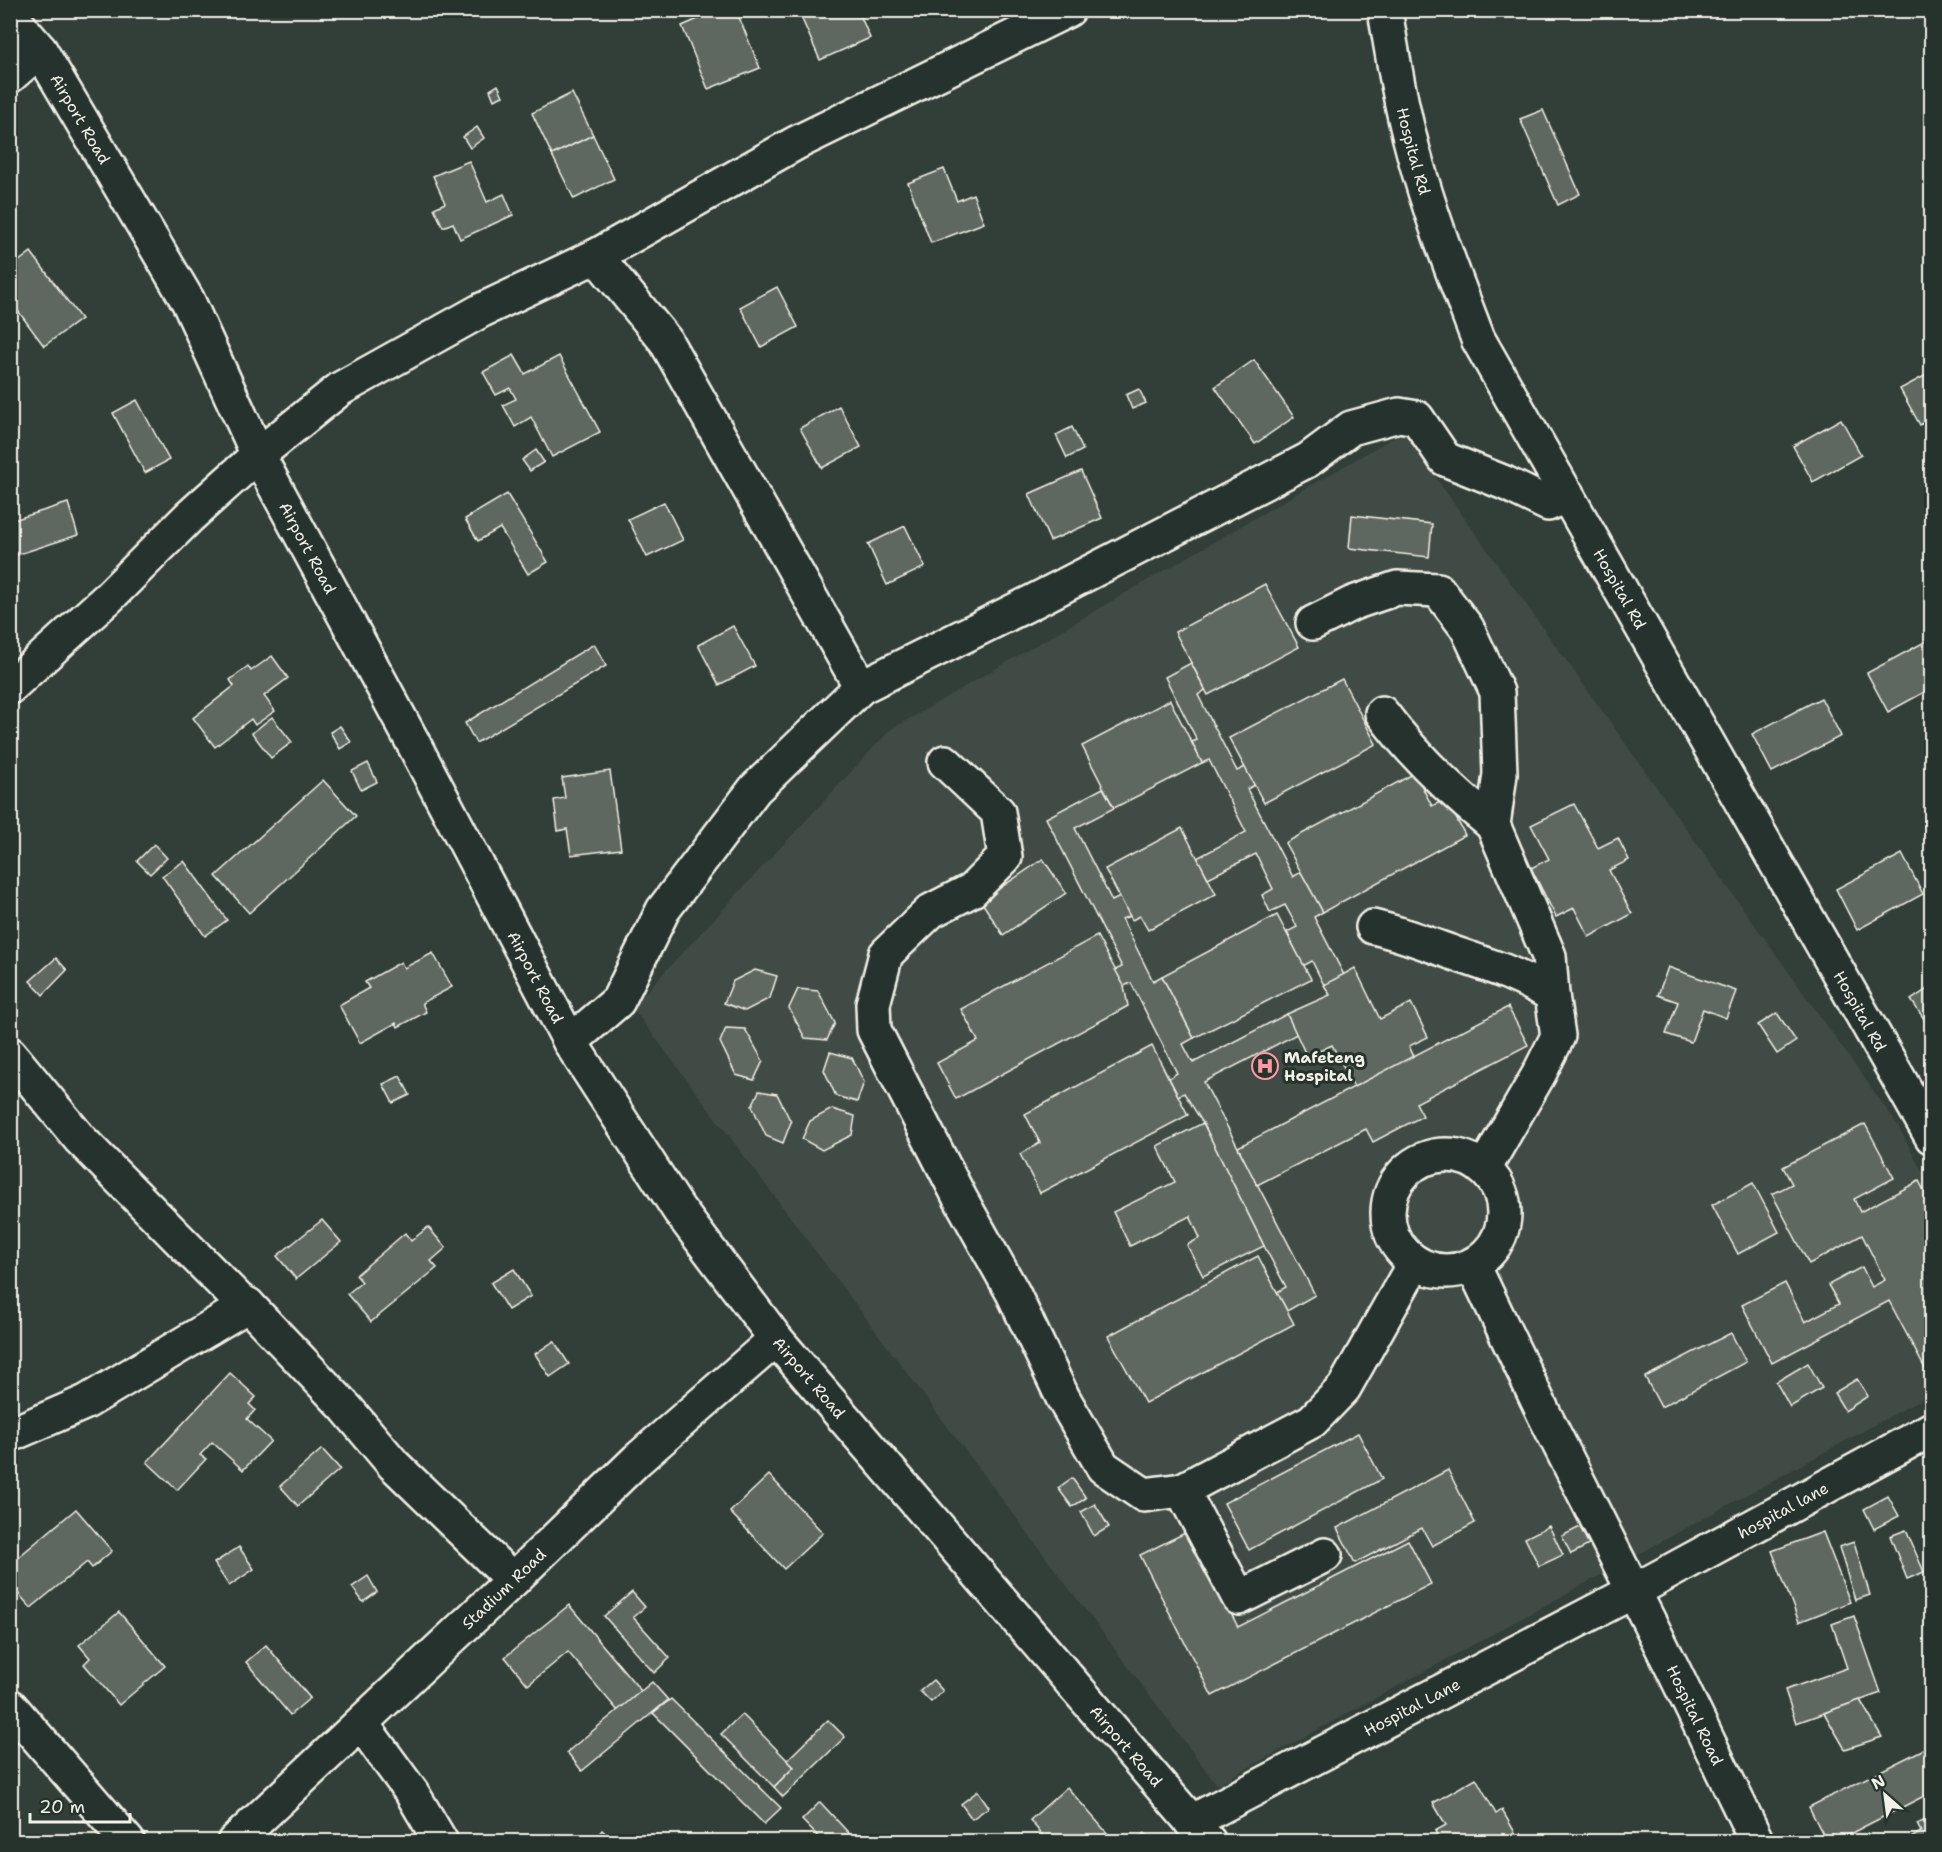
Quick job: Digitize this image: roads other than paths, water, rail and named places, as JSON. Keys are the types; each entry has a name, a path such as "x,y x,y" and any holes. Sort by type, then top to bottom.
{"street":[{"path":"10,687 108,598 189,517 258,455 340,389 482,310 596,256 796,143 1068,10"},
{"name":"Hospital Rd","path":"1386,10 1398,87 1414,154 1478,339 1932,1137"},
{"name":"Airport Road","path":"10,15 40,50 188,301 258,455 570,1042 678,1210 776,1339 1200,1832"},
{"path":"10,76 40,50"},
{"path":"596,256 665,340 861,687"},
{"path":"570,1042 618,1001 663,910 755,789 861,687 1308,460 1351,428 1368,422 1399,415 1417,418 1445,459 1505,483 1548,504 1567,494"},
{"path":"1313,622 1353,603 1397,588 1438,590 1467,628 1497,692 1500,774 1493,825"},
{"path":"1382,712 1402,740 1464,801 1493,825 1549,956 1558,1036 1539,1074 1484,1168"},
{"path":"945,762 998,812 1005,857 972,890 931,911 886,954 873,1004 874,1030 960,1198 1013,1293 1063,1398 1103,1467 1143,1495 1182,1490 1312,1421 1344,1388 1415,1262"},
{"path":"1373,927 1400,933 1509,973 1529,981 1552,995"},
{"path":"10,1053 80,1139 239,1300 248,1305 346,1408 394,1465 513,1580"},
{"path":"1441,1155 1464,1157 1484,1168 1498,1186 1505,1208 1502,1231 1491,1251 1473,1265 1451,1272 1428,1270 1415,1262 1408,1258 1393,1241 1387,1219 1390,1196 1401,1176 1419,1161 1441,1155"},
{"name":"Hospital Road","path":"1473,1265 1544,1414 1757,1842"},
{"path":"10,1435 86,1402 248,1305"},
{"name":"Stadium Road","path":"234,1842 637,1460 776,1339"},
{"name":"hospital lane","path":"1634,1591 1932,1429"},
{"path":"1182,1490 1239,1598 1325,1555"},
{"name":"Hospital Lane","path":"1200,1832 1634,1591"},
{"path":"10,1706 128,1842"},
{"path":"361,1723 412,1793 441,1842"}],"place":[{"name":"Mafeteng Hospital","path":"1265,1066"}]}
